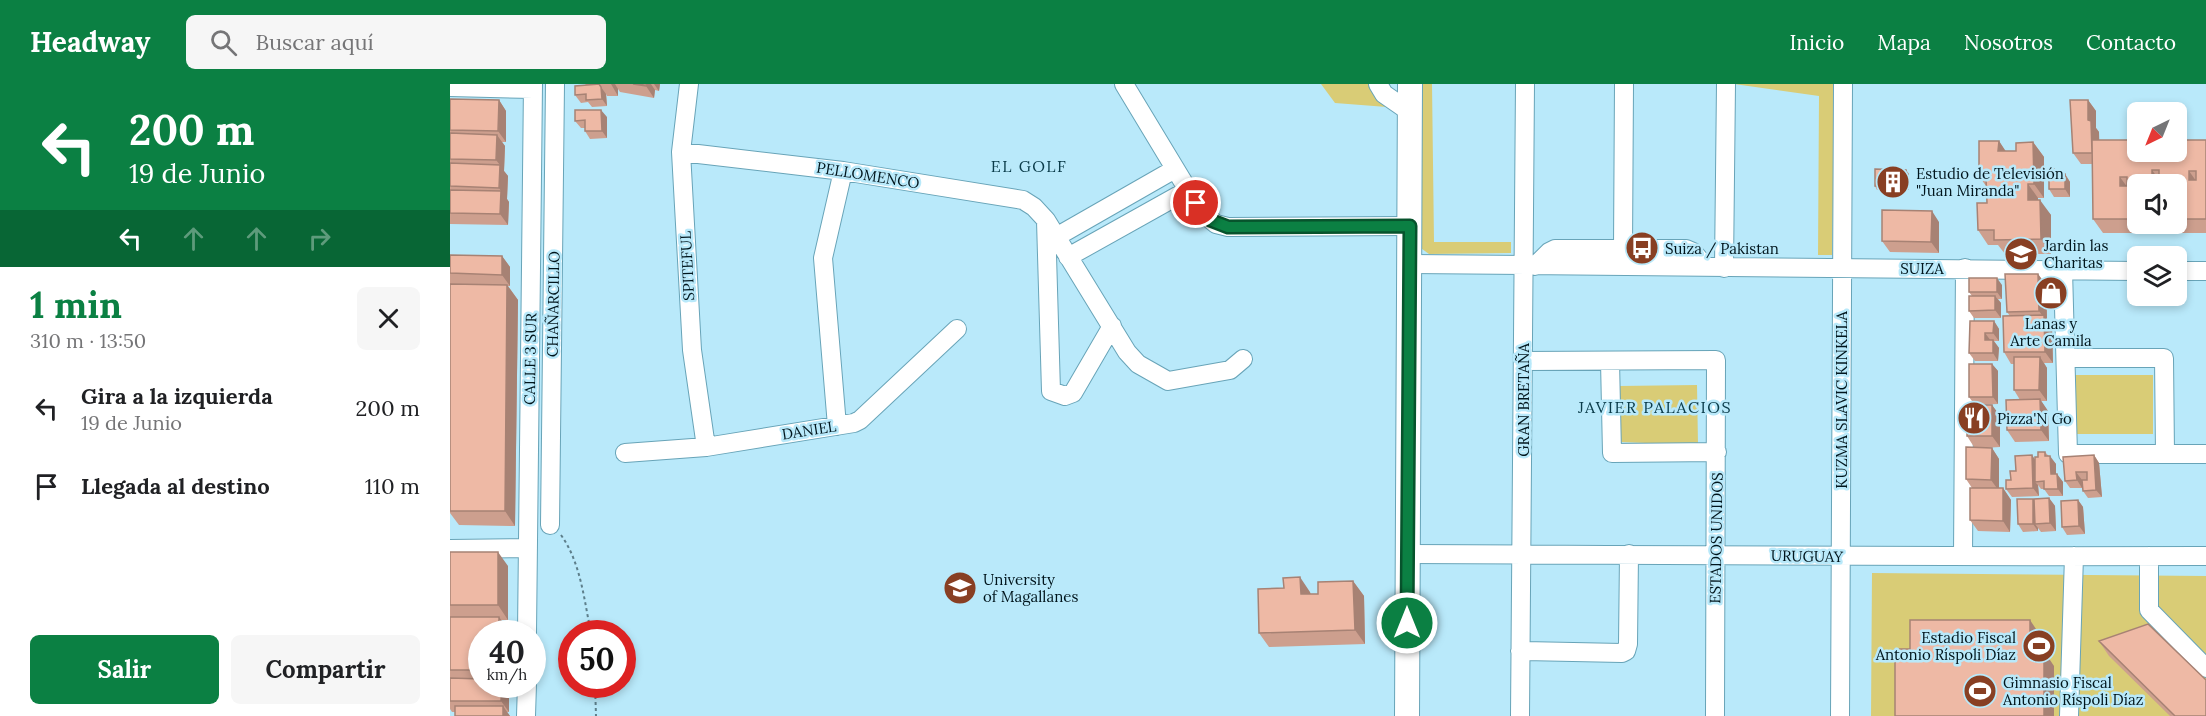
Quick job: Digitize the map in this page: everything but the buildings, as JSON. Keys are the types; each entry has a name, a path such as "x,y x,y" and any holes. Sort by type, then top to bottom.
{"main road":[{"path":"1407,716 1410,84"}],"street":[{"name":"CHAÑARCILLO","path":"550,525 555,84"},
{"name":"SPITEFUL","path":"689,84 681,152 692,350 706,447"},
{"path":"1124,84 1205,215 1222,226 1410,226"},
{"path":"1378,84 1384,94 1410,112"},
{"name":"GRAN BRETAÑA","path":"1520,716 1523,361 1530,266 1525,84"},
{"path":"1623,249 1624,84"},
{"path":"1724,268 1726,84"},
{"name":"KUZMA SLAVIC KINKELA","path":"1840,716 1843,84"},
{"path":"450,87 533,86"},
{"name":"CALLE 3 SUR","path":"527,620 533,86"},
{"name":"PELLOMENCO","path":"681,152 843,171 1023,200 1034,207 1046,220 1127,352 1138,364 1168,381 1230,370 1243,359"},
{"path":"1056,237 1175,169"},
{"path":"837,426 823,258 843,171"},
{"path":"1068,257 1188,190"},
{"path":"1046,220 1051,391 1065,396 1073,393 1112,326"},
{"path":"1530,266 1555,249 1686,249 1693,252 1706,267"},
{"name":"SUIZA","path":"1410,264 2127,271"},
{"path":"1963,556 1965,268"},
{"path":"2063,270 2068,454 2206,454"},
{"path":"2187,271 2206,271"},
{"name":"DANIEL","path":"626,453 706,447 854,423 860,420 957,329"},
{"path":"2066,358 2164,358 2164,454"},
{"name":"ESTADOS UNIDOS","path":"1610,361 1716,360 1714,716"},
{"path":"1523,361 1610,361 1612,453 1717,452"},
{"path":"450,549 528,548"},
{"name":"URUGUAY","path":"1408,554 1716,554 1841,557 2206,556"},
{"path":"1520,651 1624,653 1628,649 1629,554"},
{"path":"2069,716 2074,556"},
{"path":"2149,556 2149,610 2206,668"},
{"path":"526,698 526,716"}],"path":[{"path":"550,525 567,544 581,580 589,620"},
{"path":"595,698 596,716"}],"shaded area":[{"path":"1321,84 1375,84 1387,107 1335,103"},
{"path":"1418,84 1432,84 1434,242 1511,242 1511,253 1429,254 1418,246"},
{"path":"1734,84 1835,84 1832,255 1818,255 1819,96"},
{"path":"2075,375 2153,375 2153,434 2075,434"},
{"path":"1697,385 1698,445 1620,442 1619,386"},
{"name":"Estadio Fiscal Antonio Ríspoli Díaz","path":"1872,573 2206,576 2206,716 1871,716"}],"place":[{"name":"Estudio de Televisión \"Juan Miranda\"","path":"1893,182"},
{"name":"Suiza / Pakistan","path":"1642,248"},
{"name":"Jardin las Charitas","path":"2021,254"},
{"name":"Lanas y Arte Camila","path":"2051,293"},
{"name":"Pizza'N Go","path":"1974,418"},
{"name":"University of Magallanes","path":"960,588"},
{"name":"Estadio Fiscal Antonio Ríspoli Díaz","path":"2039,646"},
{"name":"Gimnasio Fiscal Antonio Ríspoli Díaz","path":"1980,691"}],"district":[{"name":"EL GOLF","path":"1029,166"},
{"name":"JAVIER PALACIOS","path":"1655,407"}],"route":[{"path":"1196,203 1210,220 1228,227 1410,226 1407,623"}]}
